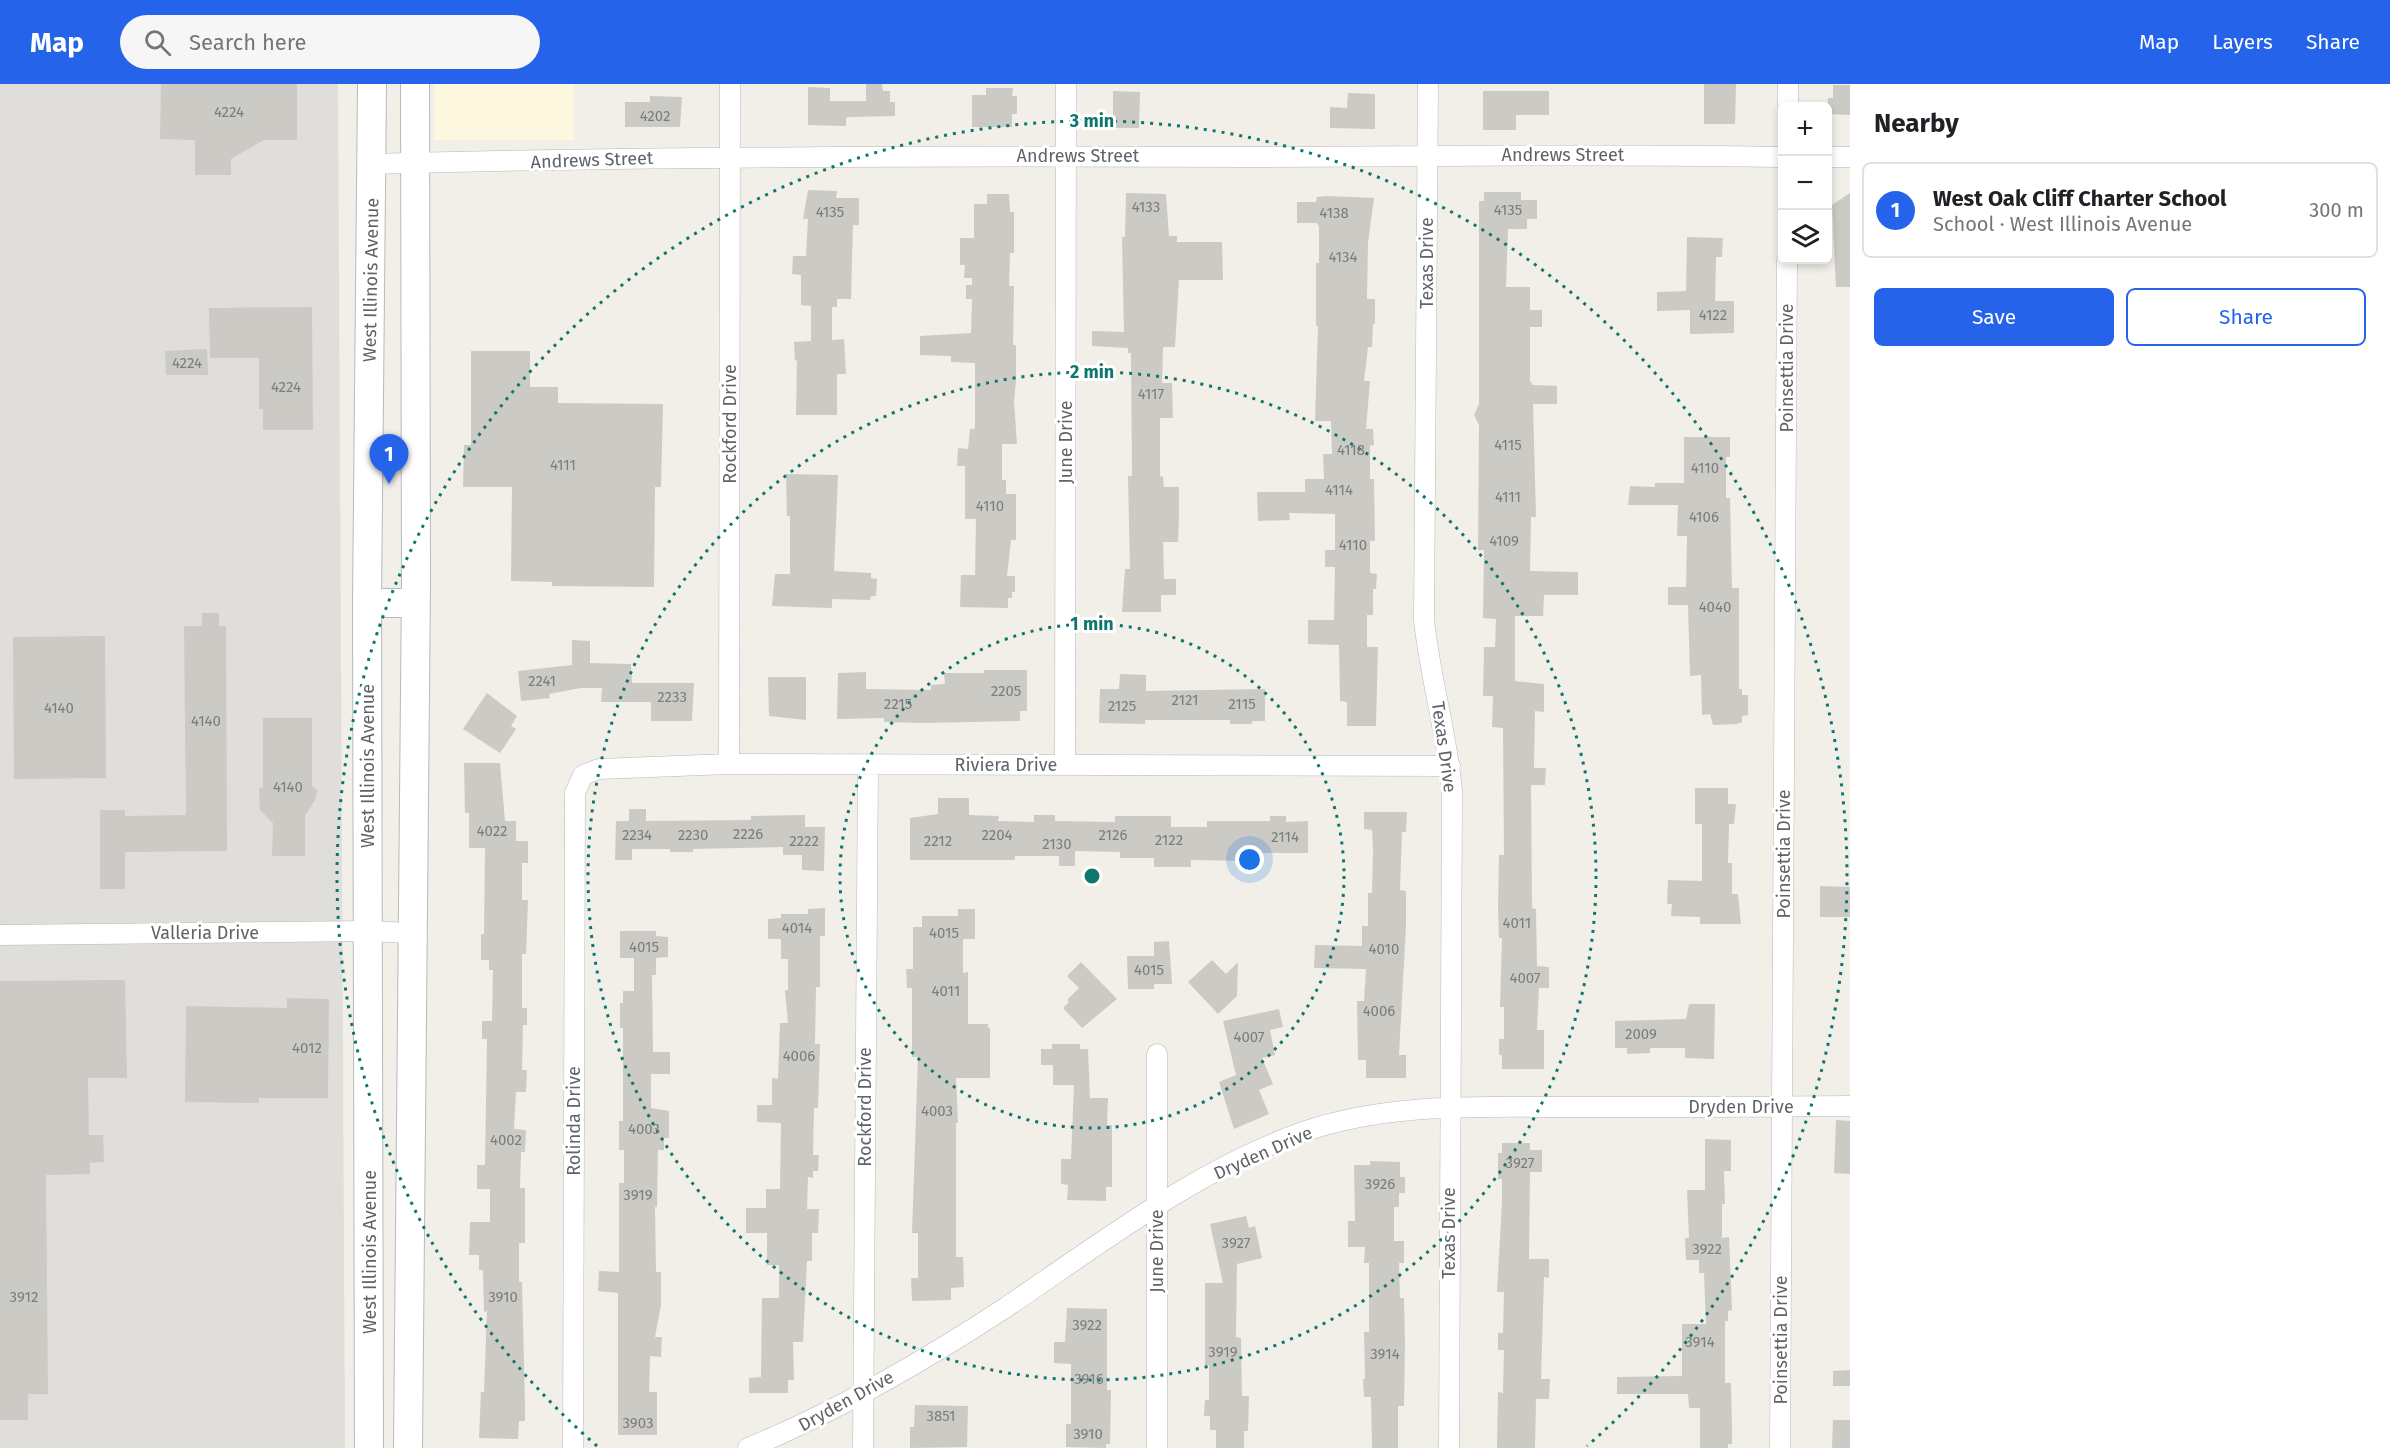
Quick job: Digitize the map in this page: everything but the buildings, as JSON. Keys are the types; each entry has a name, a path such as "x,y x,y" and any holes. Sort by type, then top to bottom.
{"main road":[{"name":"West Illinois Avenue","path":"369,1448 367,603 372,84"},
{"path":"408,1448 410,933 415,603 415,84"},
{"path":"372,256 415,255"},
{"path":"367,603 415,603"},
{"path":"370,1199 410,1199"}],"street":[{"name":"Rockford Drive","path":"729,84 729,764"},
{"name":"June Drive","path":"1065,765 1066,84"},
{"name":"Texas Drive","path":"1428,84 1424,620 1427,653 1450,766 1452,803 1449,1448"},
{"path":"1788,84 1788,102"},
{"name":"Andrews Street","path":"373,164 729,156 1428,156 1608,153 1778,157"},
{"path":"1832,157 1850,157"},
{"name":"Poinsettia Drive","path":"1780,1448 1787,264"},
{"name":"Riviera Drive","path":"575,793 583,775 600,769 729,764 1450,766"},
{"name":"Rockford Drive","path":"863,1448 868,766"},
{"name":"Rolinda Drive","path":"573,1448 575,793"},
{"name":"Valleria Drive","path":"0,935 368,931 410,933"},
{"name":"June Drive","path":"1157,1054 1157,1448"},
{"name":"Dryden Drive","path":"748,1448 798,1427 863,1393 1001,1310 1157,1205 1217,1172 1304,1132 1373,1115 1449,1107 1850,1106"}],"shaded area":[{"path":"0,84 338,84 345,1448 0,1448"},
{"path":"434,84 574,84 574,140 434,140"}],"place":[{"name":"West Oak Cliff Charter School","path":"389,484"}]}
